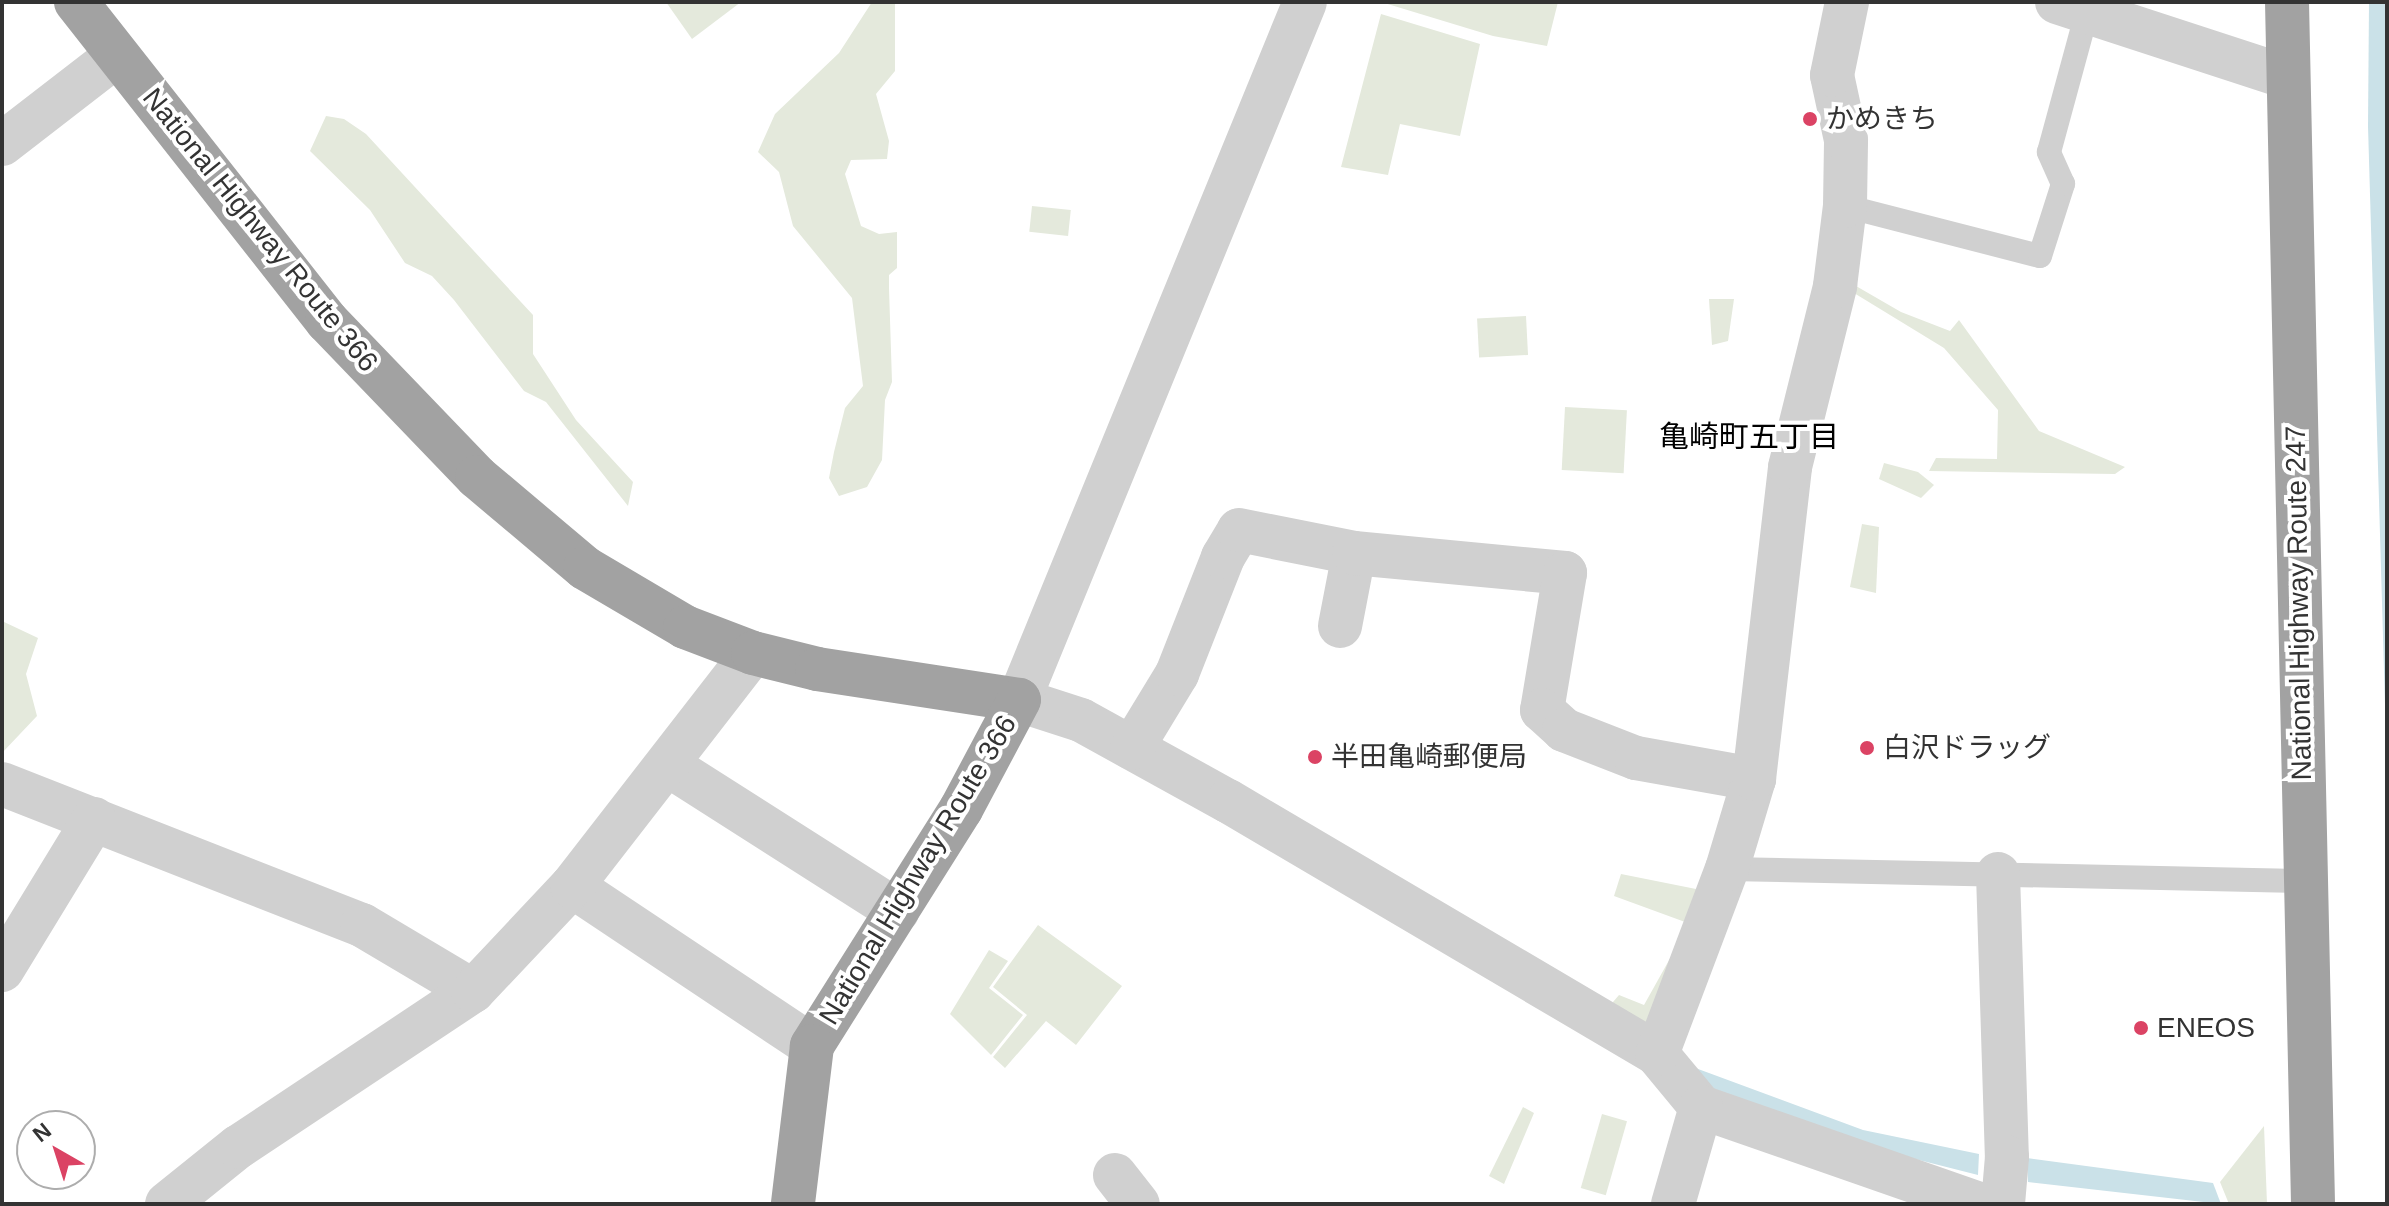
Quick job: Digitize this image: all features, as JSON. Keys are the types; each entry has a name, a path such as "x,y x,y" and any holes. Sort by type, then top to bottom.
{"highway":[{"name":"National Highway Route 366","path":"76,2 327,321 477,477 574,559 638,602 714,640 753,653 817,669 1019,700 961,809 812,1046 793,1204"},
{"name":"National Highway Route 247","path":"2287,2 2313,1204"}],"street":[{"path":"1305,2 1019,700 1062,712 1132,748 1657,1054 1701,1107 1998,1191 1998,874"},
{"path":"1657,1054 1727,869 1754,779 1790,467 1835,286 1845,206 1846,140 1832,75 1847,2"},
{"path":"2072,7 2287,77"},
{"path":"2,144 117,55"},
{"path":"1132,748 1177,674 1223,557 1239,530 1354,553 1565,573 1542,710 1564,730 1636,758 1754,779"},
{"path":"1340,626 1354,553"},
{"path":"167,1204 238,1147 473,991 572,886 753,653"},
{"path":"668,765 897,911"},
{"path":"2,784 362,925 473,991"},
{"path":"2,970 94,819"},
{"path":"572,886 812,1046"},
{"path":"1673,1204 1701,1107"}],"lane":[{"path":"1845,206 2040,256 2063,184 2049,152 2072,7"},
{"path":"1727,869 2306,881"}],"shaded area":[{"path":"666,2 741,2 692,39"},
{"path":"872,2 895,2 895,71 876,94 889,141 887,159 851,160 845,174 861,226 879,234 897,232 897,268 889,275 892,382 885,400 882,460 867,487 839,496 829,478 834,452 845,408 863,386 852,298 793,226 779,172 758,152 775,114 839,53"},
{"path":"1381,2 1558,2 1547,46 1493,36"},
{"path":"1381,14 1480,44 1460,136 1400,124 1388,175 1341,167"},
{"path":"326,116 344,119 366,134 533,315 533,354 576,420 633,482 628,506 546,402 524,391 454,300 432,276 405,263 370,210 310,151"},
{"path":"1032,206 1071,210 1068,236 1029,232"},
{"path":"1856,286 1901,312 1950,331 1959,320 2039,431 2125,467 2115,474 1929,471 1936,458 1997,459 1998,410 1944,348 1854,293"},
{"path":"1709,299 1734,299 1728,341 1712,345"},
{"path":"1526,316 1528,355 1479,358 1477,319"},
{"path":"1565,407 1627,410 1624,473 1562,470"},
{"path":"1884,463 1918,472 1934,485 1921,498 1879,479"},
{"path":"1862,524 1879,527 1876,593 1850,587"},
{"path":"2,621 38,638 26,674 37,716 2,753"},
{"path":"1621,874 1706,891 1696,926 1614,896"},
{"path":"1038,925 1122,986 1076,1045 1046,1021 1005,1068 993,1057 1027,1015 993,987"},
{"path":"1682,937 1651,1028 1607,1009 1619,995 1644,1005"},
{"path":"989,950 1008,961 989,988 1023,1015 991,1055 950,1014"},
{"path":"1523,1107 1534,1113 1504,1184 1489,1176"},
{"path":"1602,1114 1627,1121 1606,1195 1581,1188"},
{"path":"2264,1126 2267,1204 2229,1204 2220,1182"}],"water":[{"path":"2369,2 2387,2 2387,773 2368,126"},
{"path":"1690,1066 1863,1130 1979,1154 1978,1175 1856,1144 1701,1084"},
{"path":"2027,1158 2213,1183 2221,1204 2028,1182"}],"place":[{"name":"かめきち","path":"1810,119"},
{"name":"白沢ドラッグ","path":"1867,748"},
{"name":"半田亀崎郵便局","path":"1315,757"},
{"name":"ENEOS","path":"2141,1028"}],"district":[{"name":"亀崎町五丁目","path":"1749,437"}]}
